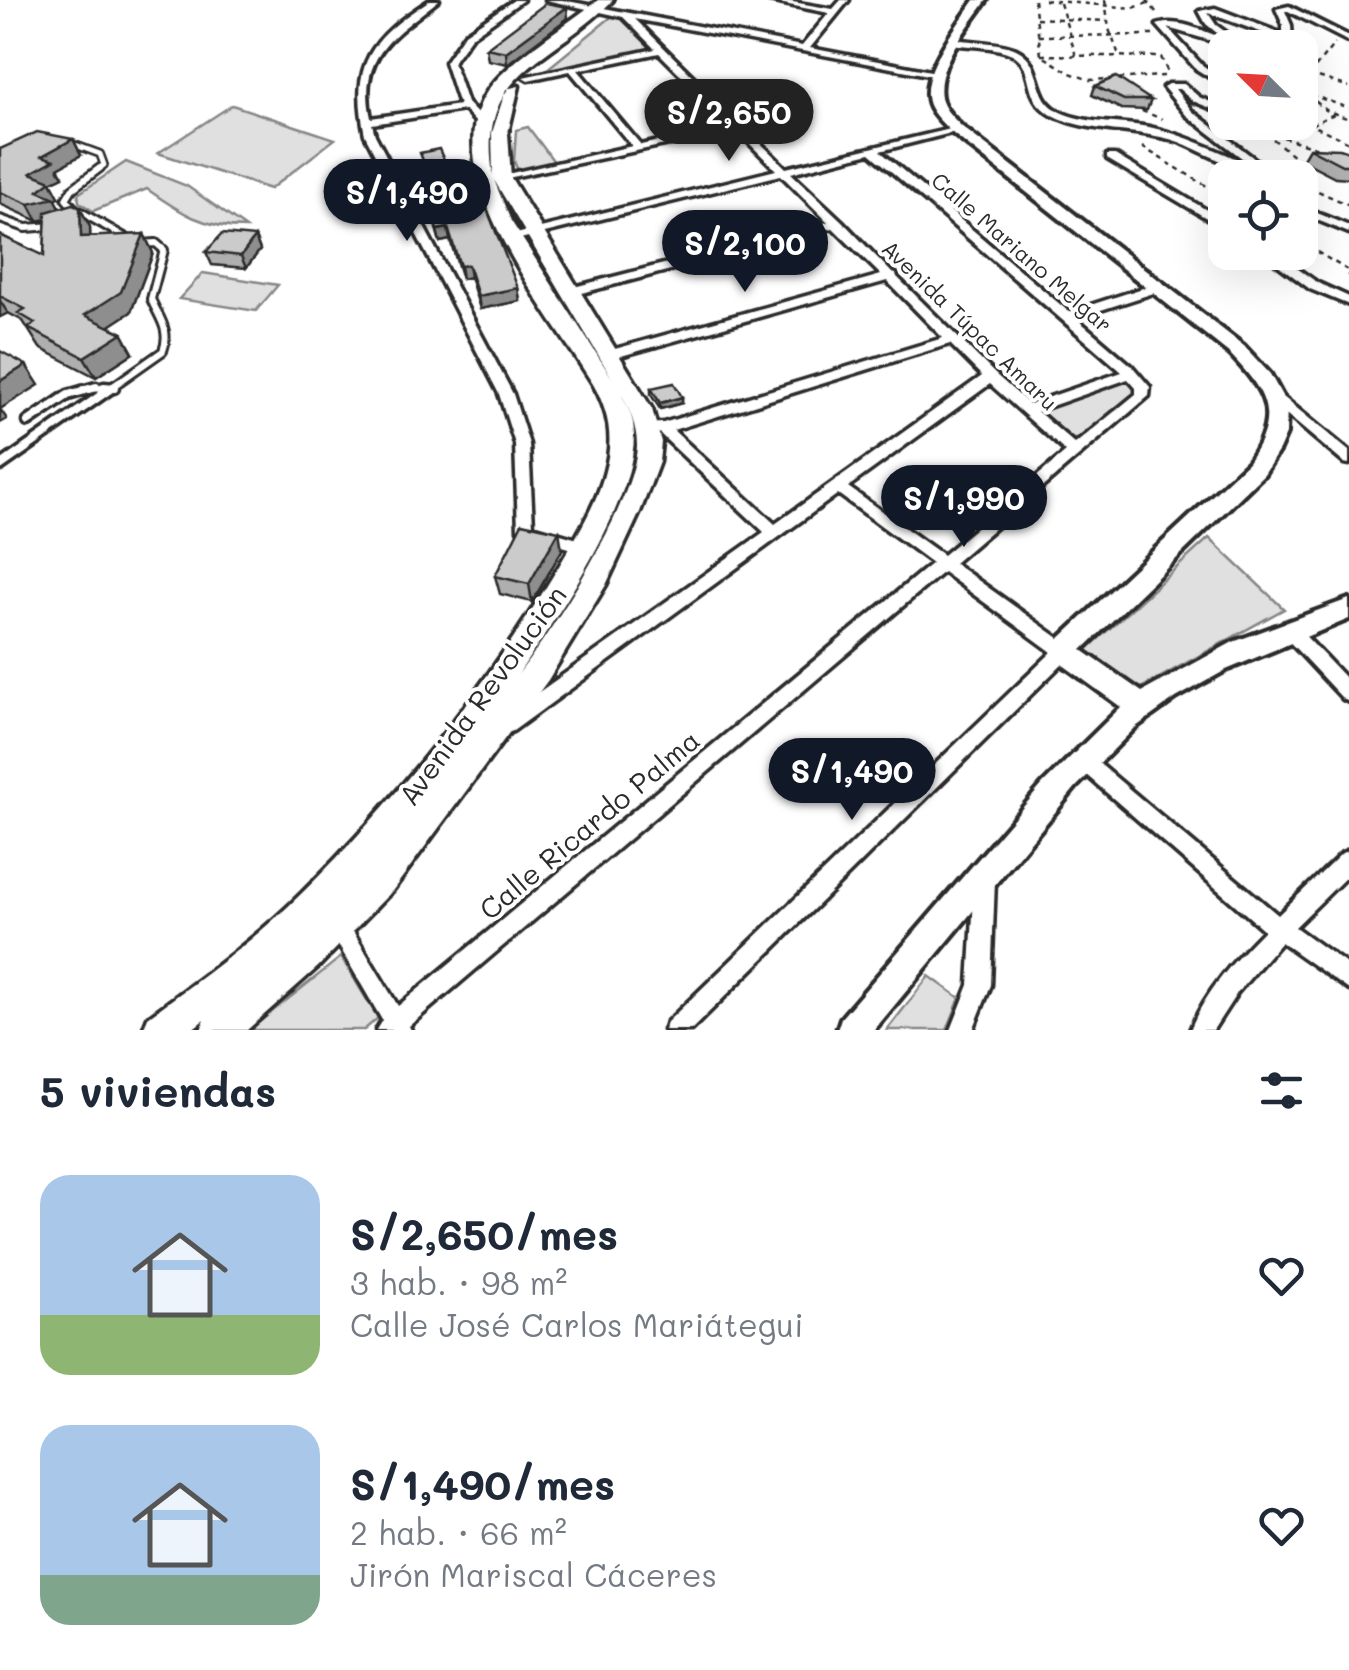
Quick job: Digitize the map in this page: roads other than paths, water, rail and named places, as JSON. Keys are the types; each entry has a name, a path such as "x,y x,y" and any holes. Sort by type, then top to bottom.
{"main road":[{"name":"Avenida Revolución","path":"161,1030 277,940 384,829 516,656 583,546 620,461 622,426 522,235 502,178 499,150 504,112 512,92 601,7"},
{"name":"Avenida Revolución","path":"220,1030 338,925 419,831 538,671 597,578 644,472 656,427 570,292 522,235 485,182 483,125 489,103 501,84 601,7"}],"street":[{"path":"435,0 376,46 364,82 366,122 506,394 522,444 526,530 583,546"},
{"path":"483,125 465,107 450,71 452,54 468,35 519,0"},
{"path":"768,0 835,12"},
{"path":"806,46 845,0"},
{"path":"674,1030 1256,468 1275,444 1281,418 1272,394 1262,376 1237,350 956,129 935,103 938,72 981,0"},
{"path":"1287,30 1280,9 1299,2"},
{"path":"556,4 601,7 938,72"},
{"name":"Avenida Túpac Amaru","path":"601,7 662,50 990,377 1075,452"},
{"path":"1289,8 1345,37"},
{"path":"1219,30 1203,11 1212,10 1264,30"},
{"path":"1208,36 1190,29 1165,30 1208,74"},
{"path":"955,42 1012,50 1023,58 1033,75 1031,86 1037,98 1054,113 1176,139 1254,170 1266,171 1225,140"},
{"path":"528,77 662,50"},
{"path":"572,68 639,148"},
{"path":"1208,103 1181,86 1168,87 1189,113 1208,127"},
{"path":"366,122 465,107"},
{"path":"502,178 740,126"},
{"path":"522,235 956,129"},
{"path":"1176,139 1214,160"},
{"name":"Calle Mariano Melgar","path":"873,150 1137,380"},
{"path":"1112,157 1208,216"},
{"path":"1318,216 1349,230"},
{"path":"570,292 838,223"},
{"path":"1291,270 1314,286 1349,301"},
{"path":"609,355 892,276"},
{"path":"1068,317 1156,288"},
{"path":"656,427 954,339"},
{"path":"488,739 990,377"},
{"path":"1027,409 1137,380"},
{"name":"Calle Ricardo Palma","path":"394,1028 1142,396 1137,380"},
{"path":"1272,394 1349,459"},
{"path":"656,427 775,532"},
{"path":"838,487 1142,707"},
{"path":"853,1030 1082,760 1142,707 1223,657 1349,608"},
{"path":"1289,630 1349,694"},
{"path":"1082,760 1261,915 1349,979"},
{"path":"1201,1030 1210,1010 1349,860"},
{"path":"962,1030 980,985 985,870"},
{"path":"338,925 394,1028"}],"lane":[{"path":"0,466 151,362 164,350 169,337 151,299 164,250 156,243 133,242 74,208 66,194 94,174 104,160 100,154 60,140"},
{"path":"71,220 86,215"},
{"path":"0,219 34,229 56,224"},
{"path":"28,422 78,389 100,384 114,388"}]}
